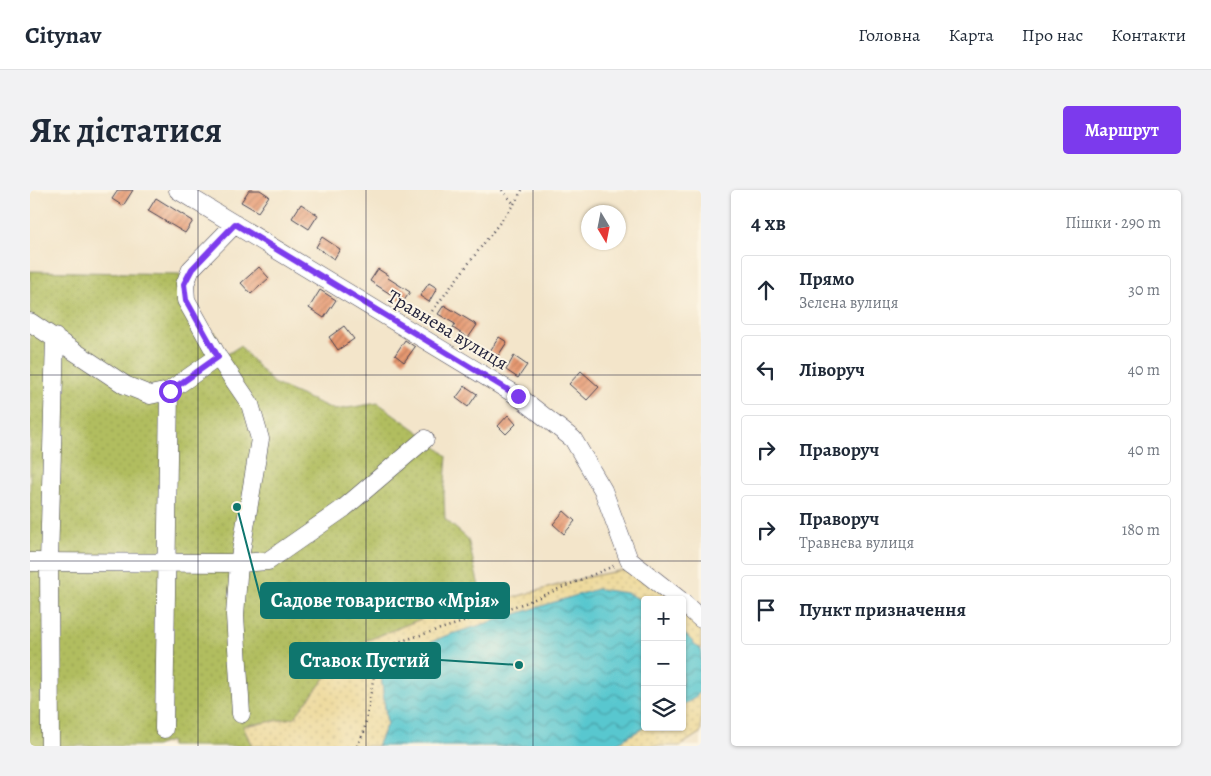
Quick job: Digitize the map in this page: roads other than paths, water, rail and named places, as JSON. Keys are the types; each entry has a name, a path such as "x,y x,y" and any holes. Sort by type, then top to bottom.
{"street":[{"name":"Травнева вулиця","path":"178,190 518,396 573,438 603,490 629,560 674,596"},
{"path":"235,224 192,269 184,284 186,300 218,357 250,404 260,439 239,563 235,615 241,714"},
{"path":"30,322 125,385 150,395 170,391 218,357"},
{"path":"50,746 49,563 55,337"},
{"path":"164,729 170,391"},
{"path":"30,562 239,563 268,561 344,508 425,439"},
{"path":"686,606 701,619"}],"water":[{"path":"597,589 627,593 641,600 641,729 612,746 377,746 387,724 381,675 404,654 445,636"},
{"path":"686,635 701,650 701,691 686,703"}],"place":[{"name":"Садове товариство «Мрія»","path":"237,507"},
{"name":"Ставок Пустий","path":"519,665"}]}
